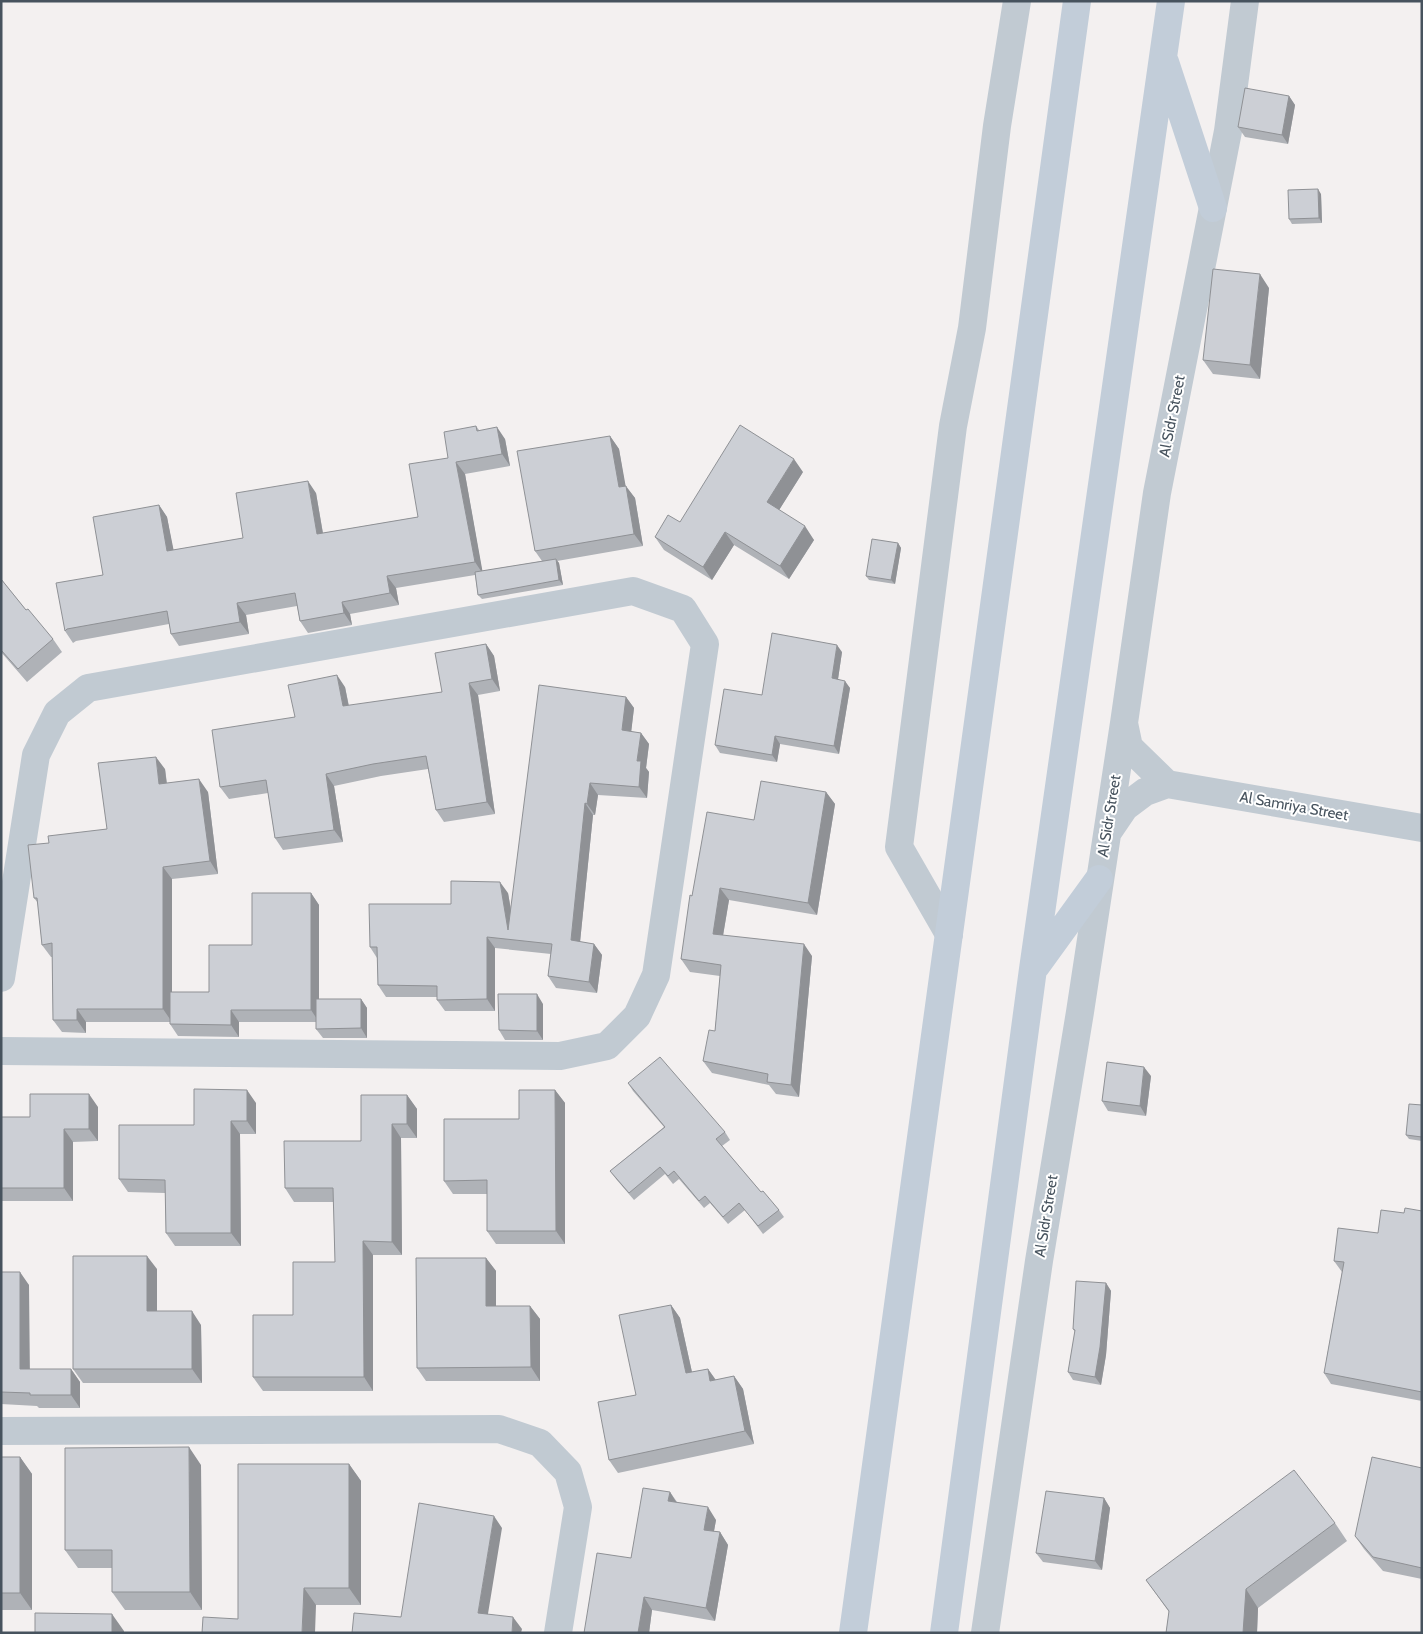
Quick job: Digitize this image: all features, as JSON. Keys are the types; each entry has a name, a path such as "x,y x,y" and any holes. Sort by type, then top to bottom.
{"main road":[{"path":"853,1633 1077,1"},
{"path":"944,1633 1033,969 1171,1"},
{"path":"1163,56 1186,132 1213,208"},
{"path":"1033,969 1100,880"}],"street":[{"path":"949,934 900,847 953,426 972,328 997,126 1018,1"},
{"name":"Al Sidr Street","path":"985,1633 1039,1261 1100,880 1157,493 1228,130 1245,1"},
{"path":"1,978 36,755 57,713 88,688 633,591 683,609 705,644 656,975 637,1016 607,1046 560,1056 1,1051"},
{"path":"1106,836 1125,807 1145,792 1167,784 1129,747 1124,723"},
{"name":"Al Samriya Street","path":"1167,784 1422,828"},
{"path":"1,1431 499,1429 540,1443 568,1472 578,1507 558,1633"}],"building":[{"path":"1245,88 1289,96 1282,135 1238,127"},
{"path":"1318,189 1319,218 1289,219 1288,190"},
{"path":"1213,269 1260,274 1250,365 1203,360"},
{"path":"740,425 794,459 767,502 805,526 780,566 725,532 703,567 655,537 668,515 680,522"},
{"path":"476,426 477,431 497,427 502,454 456,462 475,562 387,576 390,593 342,602 344,613 300,621 295,593 237,603 240,622 171,634 167,611 67,629 65,631 56,583 103,575 93,517 159,505 167,551 243,538 236,493 308,481 317,534 418,517 409,464 448,458 444,432"},
{"path":"610,436 619,487 626,486 634,534 535,551 517,451"},
{"path":"872,539 898,543 891,580 866,576"},
{"path":"556,559 559,580 478,595 475,572"},
{"path":"1,579 53,639 18,669 1,650"},
{"path":"772,633 837,645 832,678 845,681 834,746 775,736 772,755 715,745 724,689 762,695"},
{"path":"486,644 492,679 469,683 487,802 436,810 426,756 373,764 326,774 334,830 275,838 266,780 220,787 212,730 295,717 288,685 337,675 343,706 442,692 435,653"},
{"path":"539,685 626,697 622,730 641,733 637,761 641,761 639,787 590,783 587,804 585,803 571,940 594,944 589,982 548,976 552,944 487,937 487,999 437,1000 437,986 378,985 377,947 370,947 369,904 451,904 451,881 500,882 508,930"},
{"path":"156,757 159,784 199,779 210,861 163,867 163,1009 77,1009 77,1020 53,1020 52,943 42,945 37,898 34,898 28,845 49,843 48,836 107,829 98,763"},
{"path":"761,781 826,792 808,903 720,888 713,934 804,944 791,1085 767,1082 768,1074 703,1061 709,1030 715,1031 721,965 681,959 690,895 692,896 707,812 754,820"},
{"path":"252,893 311,893 311,1010 231,1010 231,1025 170,1024 170,992 209,992 209,945 252,945"},
{"path":"498,994 537,994 537,1031 499,1030"},
{"path":"316,999 361,999 361,1028 316,1029"},
{"path":"660,1057 725,1132 716,1139 761,1192 763,1191 779,1210 758,1226 739,1203 723,1217 705,1196 699,1201 674,1171 668,1176 660,1167 629,1193 610,1171 665,1127 628,1083"},
{"path":"1107,1062 1144,1067 1140,1106 1102,1101"},
{"path":"194,1089 247,1090 247,1121 231,1121 231,1233 166,1233 165,1180 119,1179 119,1125 194,1125"},
{"path":"519,1090 555,1090 556,1231 487,1231 487,1180 444,1181 444,1119 519,1119"},
{"path":"30,1094 89,1094 89,1129 64,1129 64,1188 1,1188 1,1117 30,1117"},
{"path":"361,1095 407,1095 407,1124 392,1124 392,1242 363,1241 364,1377 253,1377 253,1315 293,1315 293,1262 335,1262 333,1188 285,1188 284,1141 361,1141"},
{"path":"1409,1104 1422,1105 1422,1137 1406,1135"},
{"path":"1405,1208 1422,1211 1422,1392 1324,1373 1344,1262 1334,1261 1338,1228 1378,1233 1381,1210 1404,1213"},
{"path":"73,1256 147,1256 147,1311 192,1311 192,1369 73,1369"},
{"path":"416,1258 486,1258 486,1306 530,1306 531,1367 417,1368"},
{"path":"1,1272 20,1272 20,1369 71,1369 71,1395 30,1395 30,1393 1,1392"},
{"path":"1076,1281 1106,1283 1095,1377 1068,1372 1075,1330 1073,1329"},
{"path":"671,1305 686,1373 708,1369 710,1381 734,1376 745,1431 609,1460 598,1402 636,1395 619,1315"},
{"path":"189,1447 190,1592 112,1592 112,1550 65,1550 65,1448"},
{"path":"1,1457 20,1457 20,1593 1,1593"},
{"path":"1372,1457 1422,1468 1422,1568 1373,1557 1355,1536"},
{"path":"238,1464 349,1464 349,1588 304,1588 302,1633 202,1633 203,1617 238,1619"},
{"path":"1294,1470 1335,1523 1246,1589 1243,1633 1166,1633 1169,1611 1146,1580"},
{"path":"643,1488 670,1492 668,1501 708,1507 704,1530 720,1532 706,1608 644,1597 638,1633 584,1633 597,1553 631,1558"},
{"path":"1046,1491 1104,1498 1095,1561 1036,1553"},
{"path":"419,1503 494,1516 478,1613 513,1617 512,1633 352,1633 354,1613 401,1617"},
{"path":"35,1613 112,1614 112,1633 35,1633"}]}
